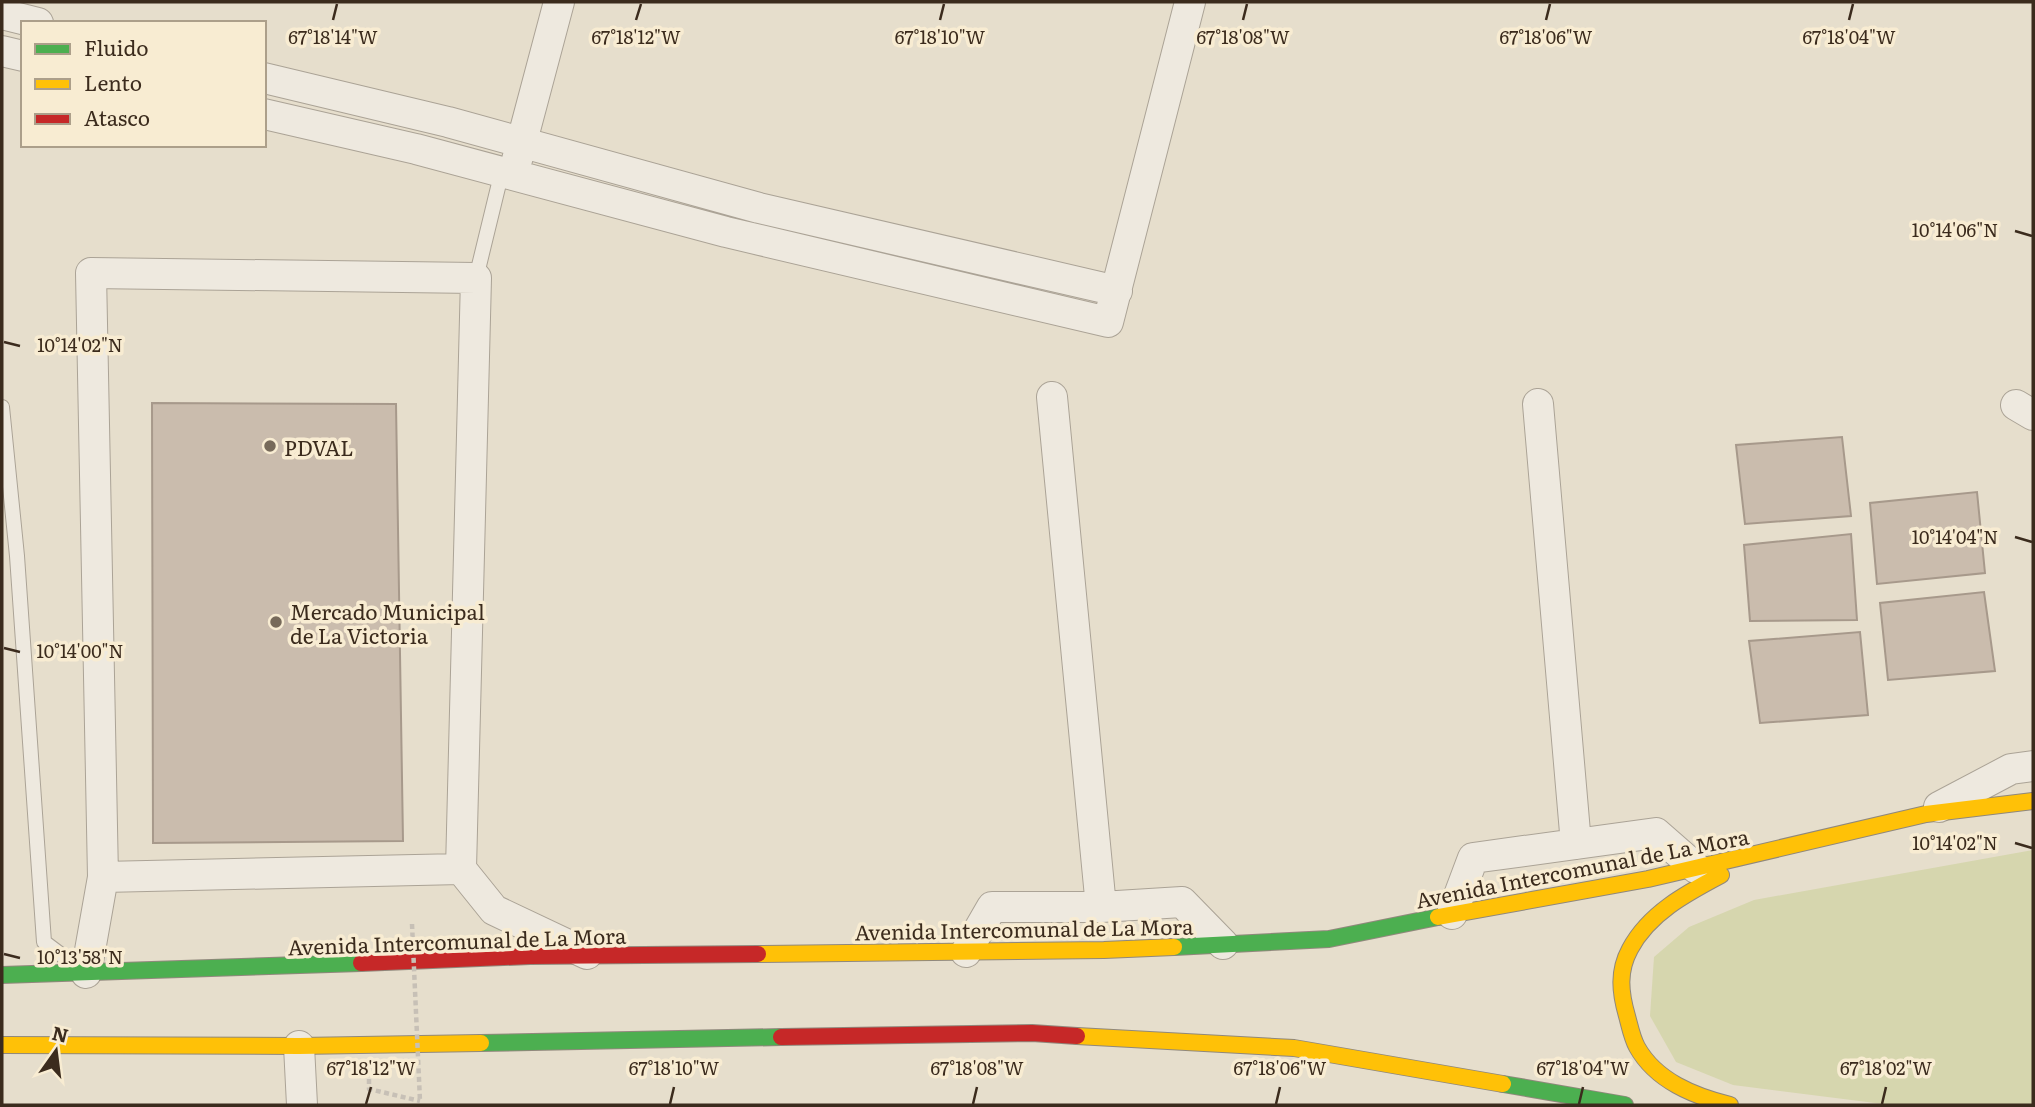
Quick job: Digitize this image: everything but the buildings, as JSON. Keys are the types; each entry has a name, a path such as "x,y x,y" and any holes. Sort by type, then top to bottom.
{"main road":[{"name":"Avenida Intercomunal de La Mora","path":"2,975 591,956 1104,950 1329,939 1648,878 1926,814 2033,800"},
{"path":"1730,1105 1709,1101 1658,1074 1637,1047 1621,996 1623,964 1638,938 1658,915 1684,894 1770,851"},
{"path":"2,1045 299,1046 1032,1033 1294,1048 1625,1105"}],"street":[{"path":"508,173 522,142 559,2"},
{"path":"266,114 416,149 726,232 1108,322 1190,2"},
{"path":"2,14 30,21"},
{"path":"2,51 21,56"},
{"path":"266,78 522,142 759,208 1117,291"},
{"path":"86,973 103,877 91,273 477,278 461,869 494,910 591,956"},
{"path":"1052,397 1101,907"},
{"path":"1538,404 1576,844"},
{"path":"1926,814 2011,769 2033,766"},
{"path":"1452,914 1473,858 1656,833 1696,867"},
{"path":"103,877 461,869"},
{"path":"966,951 992,907 1101,907 1182,902 1223,944"},
{"path":"299,1046 302,1105"}],"lane":[{"path":"477,278 508,173"},
{"path":"2,407 17,556 44,942 86,973"}],"path":[{"path":"369,1089 420,1101 412,924"}],"green space":[{"path":"2033,850 2033,1105 1891,1105 1733,1085 1676,1062 1650,1016 1654,957 1689,927 1754,900"}],"traffic: fast":[{"path":"1174,947 1329,939 1438,917"},
{"path":"2,975 361,963"},
{"path":"481,1043 781,1037"},
{"path":"1503,1084 1625,1105"}],"traffic: slow":[{"path":"1438,917 1648,879 1926,814 2033,801"},
{"path":"1721,875 1670,905 1647,925 1626,957 1621,982 1632,1036 1645,1059 1665,1078 1677,1085 1730,1105"},
{"path":"758,954 1174,947"},
{"path":"1077,1036 1294,1048 1503,1084"},
{"path":"2,1045 299,1046 481,1043"}],"traffic: jam":[{"path":"361,963 530,956 758,954"},
{"path":"781,1037 1032,1033 1077,1036"}],"place":[{"name":"PDVAL","path":"270,446"},
{"name":"Mercado Municipal de La Victoria","path":"276,622"}]}
